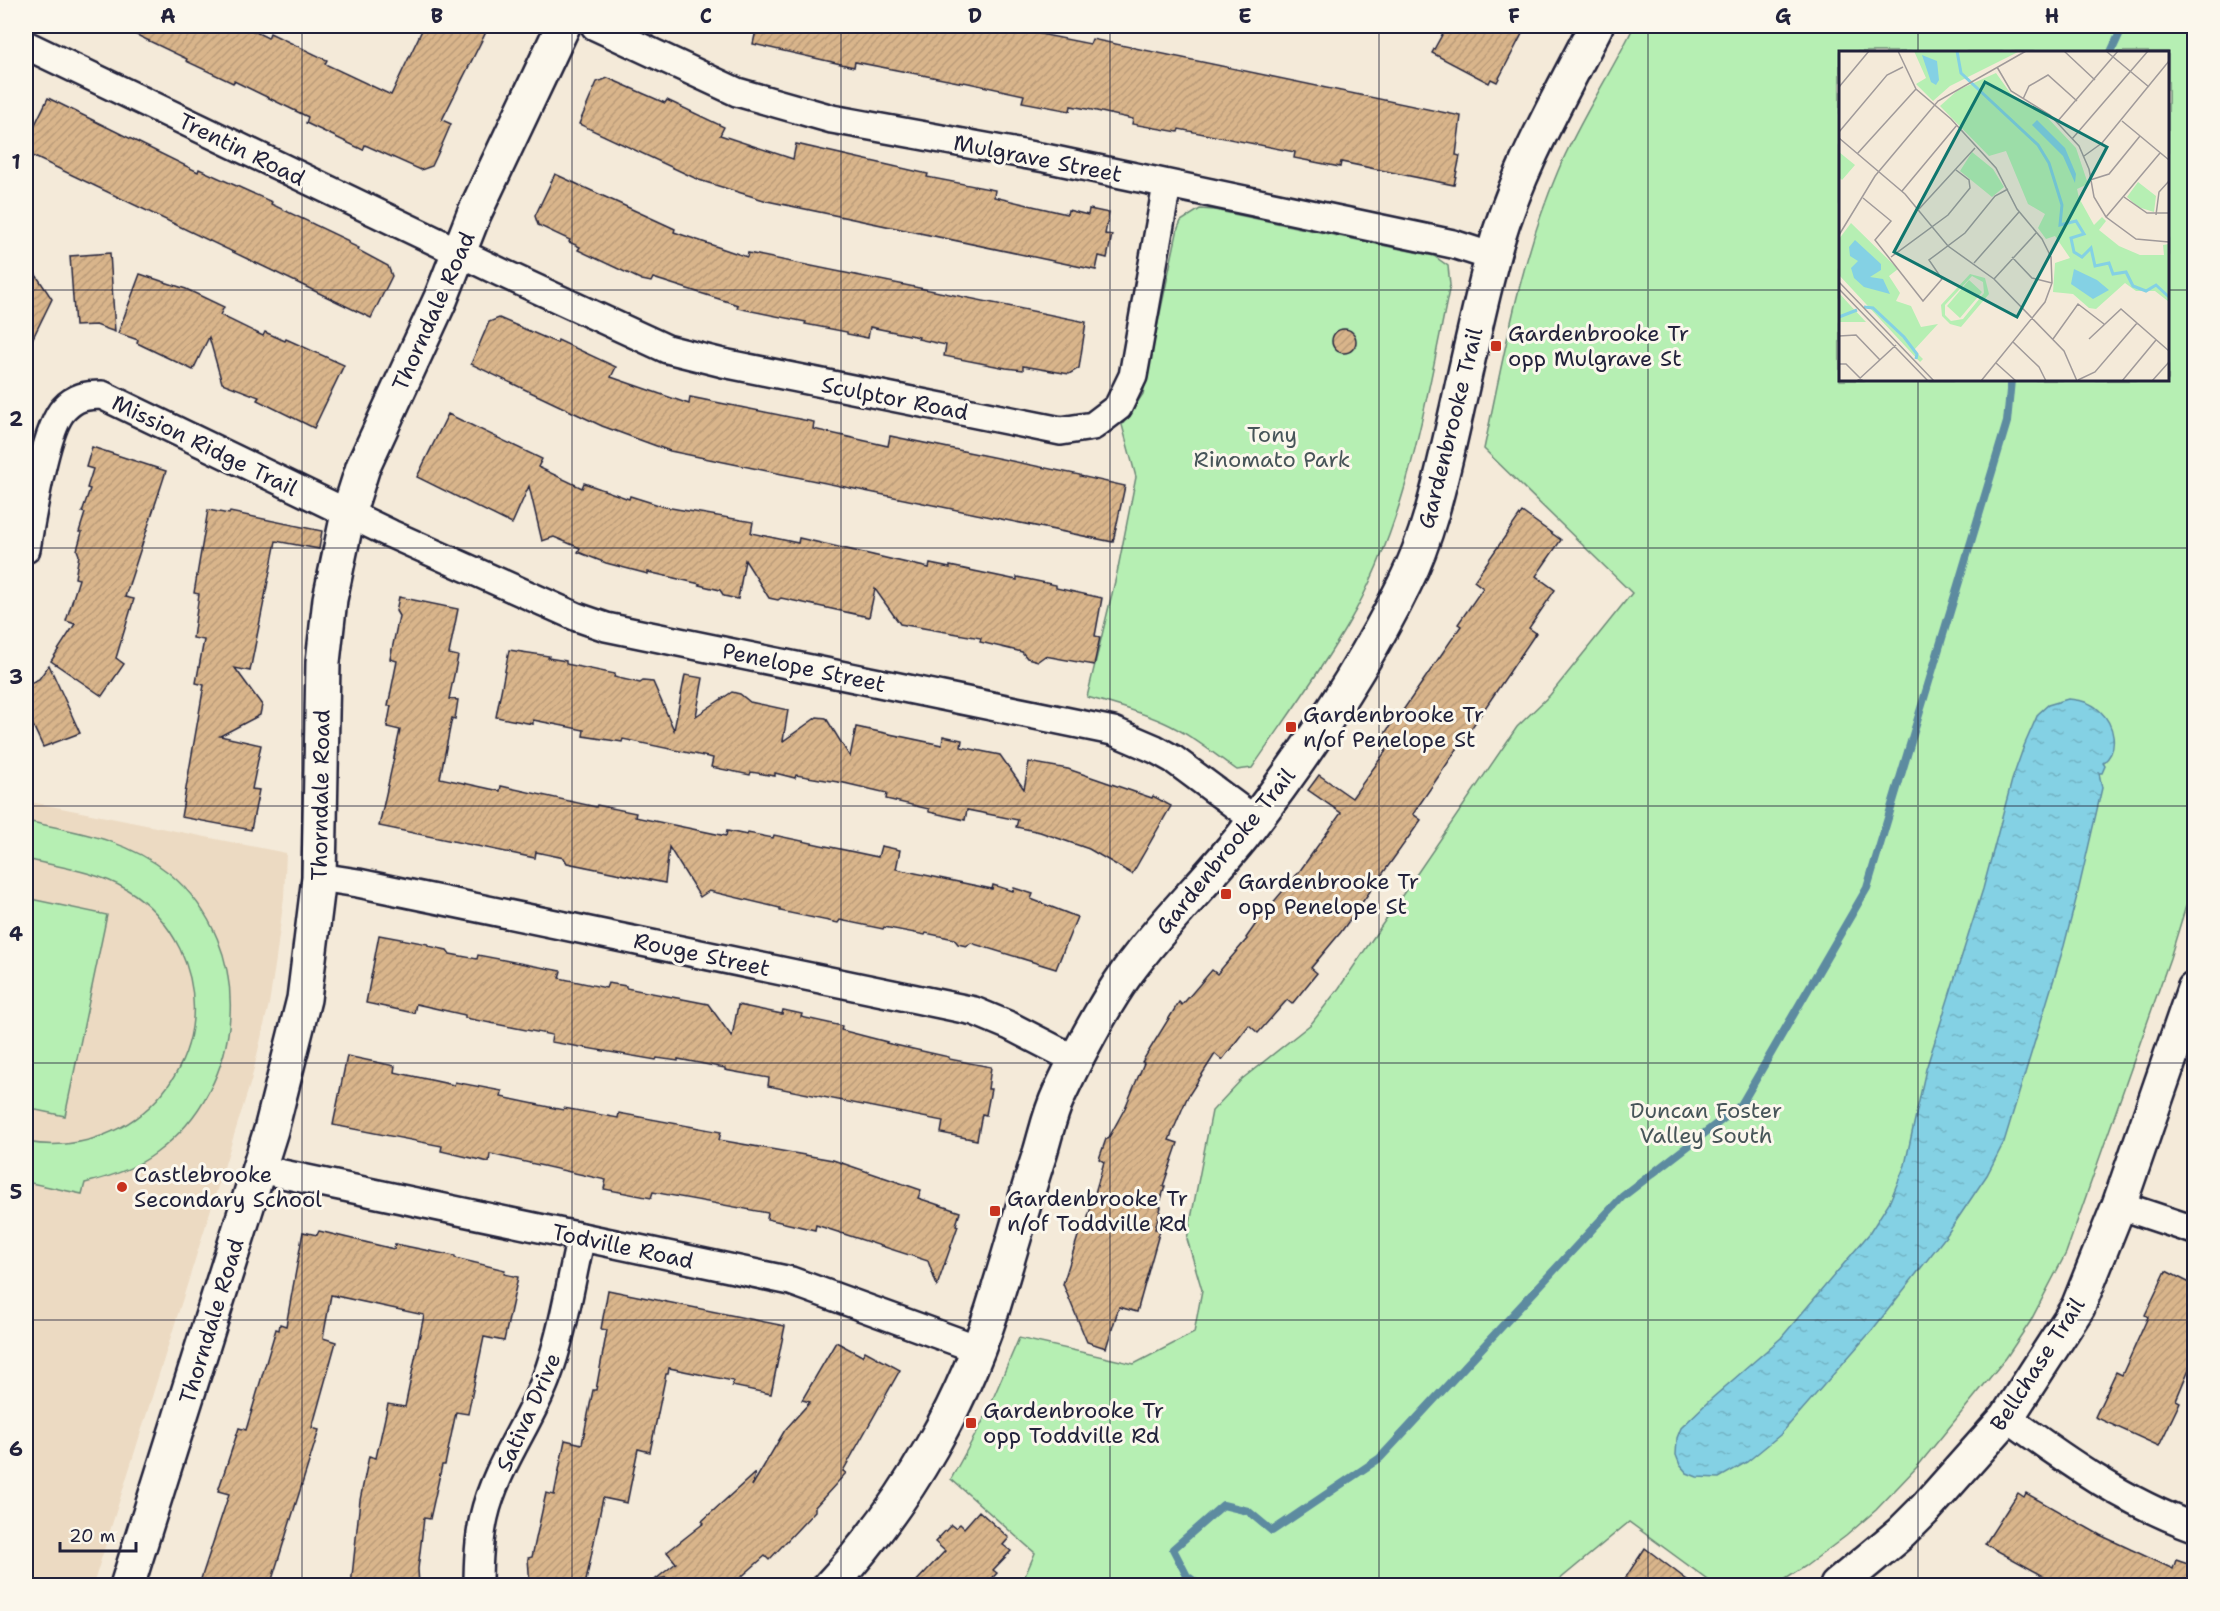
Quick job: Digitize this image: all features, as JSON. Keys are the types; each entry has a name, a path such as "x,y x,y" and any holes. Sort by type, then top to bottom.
{"street":[{"name":"Thorndale Road","path":"127,1586 260,1169 294,1045 304,999 319,877 323,662 330,599 348,514 363,467 441,298 474,214 563,26"},
{"name":"Mulgrave Street","path":"595,26 737,92 832,119 1045,158 1453,244 1492,257"},
{"name":"Gardenbrooke Trail","path":"830,1586 875,1533 935,1442 978,1349 999,1290 1056,1101 1098,1017 1128,972 1255,820 1348,686 1408,579 1436,501 1492,257 1504,220 1540,132 1596,26"},
{"name":"Trentin Road","path":"26,45 459,252"},
{"name":"Sculptor Road","path":"459,252 668,349 723,363 1061,431 1093,426 1118,407 1133,376 1167,185"},
{"name":"Mission Ridge Trail","path":"26,549 33,507 50,435 62,411 76,399 87,395 102,395 348,514"},
{"name":"Penelope Street","path":"348,514 567,613 606,627 1113,731 1155,748 1173,759 1255,820"},
{"name":"Rouge Street","path":"319,877 358,883 974,1011 1011,1026 1076,1060"},
{"name":"Bellchase Trail","path":"1837,1586 1901,1533 2007,1417 2078,1307 2119,1205 2194,989"},
{"name":"Todville Road","path":"260,1169 791,1281 978,1349"},
{"path":"2119,1205 2194,1230"},
{"name":"Sativa Drive","path":"478,1586 484,1517 519,1434 545,1381 554,1355 581,1237"},
{"path":"2007,1417 2107,1486 2155,1511 2194,1527"}],"shaded area":[{"name":"Castlebrooke Secondary School","path":"26,801 286,853 284,897 276,959 269,1004 251,1081 93,1585 26,1585"}],"green space":[{"name":"Duncan Foster Valley South","path":"1634,26 2194,26 2194,880 2170,958 2066,1253 2030,1322 2006,1358 1917,1467 1876,1510 1846,1536 1775,1586 1715,1585 1629,1522 1553,1585 1021,1585 1035,1553 951,1479 985,1417 1019,1338 1134,1364 1194,1333 1202,1290 1187,1239 1212,1111 1242,1079 1311,1024 1339,988 1517,727 1550,695 1632,593 1484,449 1523,273 1545,205 1575,134"},
{"name":"Tony Rinomato Park","path":"1200,209 1434,256 1448,266 1450,285 1412,459 1386,544 1369,585 1325,661 1252,768 1237,770 1173,727 1135,711 1087,697 1117,573 1136,477 1122,425 1143,394 1178,228 1181,221"},
{"path":"26,821 101,838 136,852 169,873 198,904 217,939 228,976 230,1016 224,1054 209,1091 186,1125 156,1153 122,1172 85,1183 82,1194 26,1182 26,1142 66,1144 103,1135 136,1118 163,1093 182,1062 192,1027 192,989 180,949 170,931 150,908 126,889 102,878 26,859"},
{"path":"26,898 107,915 65,1116 26,1108"}],"water":[{"path":"2068,699 2093,705 2105,716 2112,730 2112,751 2103,763 2105,766 2102,773 2099,773 2102,788 2078,892 2064,946 2004,1142 1987,1175 1946,1236 1873,1329 1780,1435 1747,1462 1719,1478 1697,1477 1687,1473 1680,1465 1676,1455 1677,1438 1681,1428 1781,1338 1869,1234 1890,1201 1905,1165 1926,1069 1983,889 2012,780 2024,746 2038,714 2048,705"}],"building":[{"path":"118,26 243,26 268,38 270,33 327,60 325,64 391,95 424,26 489,26 442,120 451,124 441,147 432,166 421,170 365,145 363,150 306,123 308,117 234,81 233,83 186,61 187,59"},
{"path":"757,26 1031,26 1030,32 1090,44 1092,39 1461,116 1456,155 1460,156 1454,185 1341,162 1340,167 1294,158 1295,152 1179,129 1178,132 1132,124 1133,119 1092,110 1071,106 1070,111 1022,102 1024,95 964,82 855,62 854,67 753,44"},
{"path":"1447,26 1512,26 1523,32 1497,82 1491,79 1489,83 1432,53"},
{"path":"608,78 665,103 667,100 724,127 720,135 793,159 796,144 928,174 927,177 995,190 994,197 1067,214 1068,210 1088,215 1089,209 1109,213 1105,234 1112,235 1107,258 1099,256 1096,270 767,201 699,180 579,124 597,82"},
{"path":"48,98 198,172 199,169 272,202 271,204 349,241 348,243 359,248 358,250 388,266 392,276 371,318 26,153 26,143"},
{"path":"555,174 675,229 674,232 747,257 748,253 1086,322 1079,368 1069,374 1023,366 1023,370 944,356 946,345 918,339 919,337 870,327 868,338 847,334 847,332 805,324 806,322 737,308 738,305 653,278 651,282 642,280 578,250 580,247 569,242 570,240 538,225 535,216"},
{"path":"110,253 115,332 96,325 75,326 70,256"},
{"path":"26,260 52,299 26,352"},
{"path":"140,274 186,289 224,307 220,315 263,336 265,332 285,341 286,339 344,365 314,428 257,400 259,397 222,383 209,337 193,370 137,343 138,340 118,333"},
{"path":"499,318 557,343 558,340 616,367 611,377 689,404 690,397 814,422 813,429 888,446 890,436 1125,486 1113,542 670,451 602,426 471,364 489,322"},
{"path":"1344,329 1353,332 1356,341 1353,350 1344,353 1335,350 1332,341 1335,332"},
{"path":"448,414 542,459 538,467 582,488 584,483 629,499 630,496 665,507 753,522 751,533 798,543 799,538 929,568 930,564 950,568 950,566 1017,580 1017,577 1102,598 1095,636 1100,637 1094,665 1045,656 1038,661 1027,658 1022,652 980,642 981,638 900,624 875,589 869,617 781,598 778,600 769,598 745,560 738,599 724,596 720,590 700,584 606,563 578,552 580,548 554,537 542,541 529,486 512,524 417,477"},
{"path":"92,447 166,471 125,597 134,599 116,658 124,664 102,696 51,661 75,624 66,621 79,579 75,578 79,555 77,550 82,532 79,532 85,513 82,512 90,489 87,488 93,469 86,467"},
{"path":"208,510 229,514 230,512 322,531 319,549 276,541 250,671 235,668 262,705 260,715 220,736 261,745 252,789 259,790 251,830 181,817 204,685 196,683 204,640 193,638 199,594 194,593"},
{"path":"1522,512 1561,540 1536,576 1555,590 1529,628 1536,633 1413,814 1421,820 1341,932 1311,968 1317,973 1292,1004 1287,1000 1258,1033 1249,1025 1222,1060 1215,1054 1187,1098 1169,1140 1178,1143 1163,1186 1165,1186 1155,1229 1160,1230 1137,1312 1119,1307 1106,1348 1087,1342 1063,1284 1080,1230 1084,1231 1104,1162 1099,1159 1106,1139 1125,1108 1144,1063 1142,1062 1179,1002 1182,1005 1212,970 1217,974 1247,939 1260,918 1299,872 1341,813 1308,790 1319,775 1352,798 1393,741 1384,735 1461,626 1458,624 1483,588 1474,581"},
{"path":"399,597 458,609 449,654 458,656 449,699 458,700 440,778 500,791 501,786 596,807 597,805 636,813 635,817 726,836 727,831 773,838 774,835 878,857 881,846 900,850 896,869 992,889 993,885 1013,891 1014,888 1033,894 1031,899 1077,917 1056,969 971,943 966,946 958,944 954,939 926,933 925,935 884,927 883,929 840,920 838,923 780,911 780,908 709,891 700,897 669,847 665,883 567,863 564,858 536,852 535,858 379,826 400,730 387,727 391,706 388,706 397,661 390,659 399,616 396,611"},
{"path":"509,650 549,656 548,658 566,661 566,664 615,674 614,677 640,683 653,682 674,730 685,675 703,678 696,716 732,692 740,694 750,702 788,710 783,741 817,717 826,718 850,757 856,727 942,745 943,736 962,740 961,747 1000,755 1024,789 1029,762 1068,769 1152,798 1153,796 1171,806 1132,874 1089,849 1040,832 1016,827 1018,820 967,810 965,820 886,799 887,793 844,783 796,775 795,778 775,773 775,776 751,772 750,775 711,767 713,758 623,739 622,742 583,736 584,730 533,720 533,724 496,717"},
{"path":"49,665 80,733 43,747 26,710 26,685 39,679"},
{"path":"379,935 428,944 428,946 447,950 450,954 477,959 478,955 561,971 559,978 606,988 608,983 708,1004 732,1037 738,1005 782,1014 783,1010 802,1014 801,1017 842,1026 841,1030 886,1043 991,1067 988,1089 991,1089 986,1115 982,1114 977,1140 941,1133 943,1121 768,1086 769,1078 725,1070 725,1068 678,1059 678,1061 657,1058 656,1060 551,1042 552,1035 465,1018 465,1015 416,1004 414,1013 366,1003"},
{"path":"347,1056 395,1066 394,1072 454,1085 455,1082 502,1091 501,1097 563,1110 564,1108 618,1118 619,1113 721,1132 719,1140 833,1160 921,1190 918,1198 960,1212 956,1225 958,1226 937,1286 928,1261 816,1225 815,1230 767,1219 768,1213 653,1192 651,1198 604,1189 606,1180 490,1154 489,1162 441,1151 442,1146 333,1125"},
{"path":"319,1231 394,1249 395,1244 455,1256 455,1258 505,1270 504,1274 518,1277 504,1341 484,1337 468,1414 456,1412 445,1465 442,1465 430,1519 424,1518 418,1569 419,1586 351,1586 360,1500 369,1456 376,1458 388,1404 405,1407 424,1315 331,1295 323,1338 336,1342 312,1428 319,1430 270,1586 212,1586 200,1582 229,1494 218,1491 239,1428 246,1430 276,1329 279,1330 280,1324 286,1326 303,1232 317,1235"},
{"path":"2166,1271 2194,1285 2194,1357 2176,1400 2180,1402 2159,1446 2095,1417 2116,1372 2122,1375 2148,1317 2145,1315"},
{"path":"608,1290 785,1326 771,1394 732,1386 733,1381 669,1368 650,1452 638,1449 627,1503 603,1498 585,1586 530,1586 528,1558 532,1557 546,1493 554,1495 565,1440 582,1444 593,1390 596,1390 607,1330 601,1329"},
{"path":"836,1342 862,1356 865,1351 900,1370 843,1471 846,1473 815,1507 815,1511 769,1560 765,1556 731,1586 656,1586 666,1578 656,1579 676,1563 667,1552 704,1523 702,1521 755,1473 752,1486 785,1430 810,1402 802,1400"},
{"path":"2018,1493 2024,1497 2026,1493 2100,1535 2173,1569 2176,1560 2194,1566 2194,1586 2062,1586 1985,1544"},
{"path":"979,1511 1009,1538 1003,1545 1011,1551 993,1570 997,1573 985,1586 912,1586 945,1551 935,1542 951,1525 955,1528 960,1524 964,1528"},
{"path":"1645,1548 1695,1586 1620,1586"}],"waterway":[{"path":"2111,51 2123,26"},
{"path":"1201,1586 1187,1576 1173,1549 1223,1505 1248,1511 1272,1531 1380,1458 1622,1197 1741,1105 1867,888 2007,422 2011,381"}],"place":[{"name":"Gardenbrooke Tr opp Mulgrave St","path":"1496,346"},
{"name":"Gardenbrooke Tr n/of Penelope St","path":"1291,727"},
{"name":"Gardenbrooke Tr opp Penelope St","path":"1226,894"},
{"name":"Castlebrooke Secondary School","path":"122,1187"},
{"name":"Gardenbrooke Tr n/of Toddville Rd","path":"995,1211"},
{"name":"Gardenbrooke Tr opp Toddville Rd","path":"971,1423"}]}
